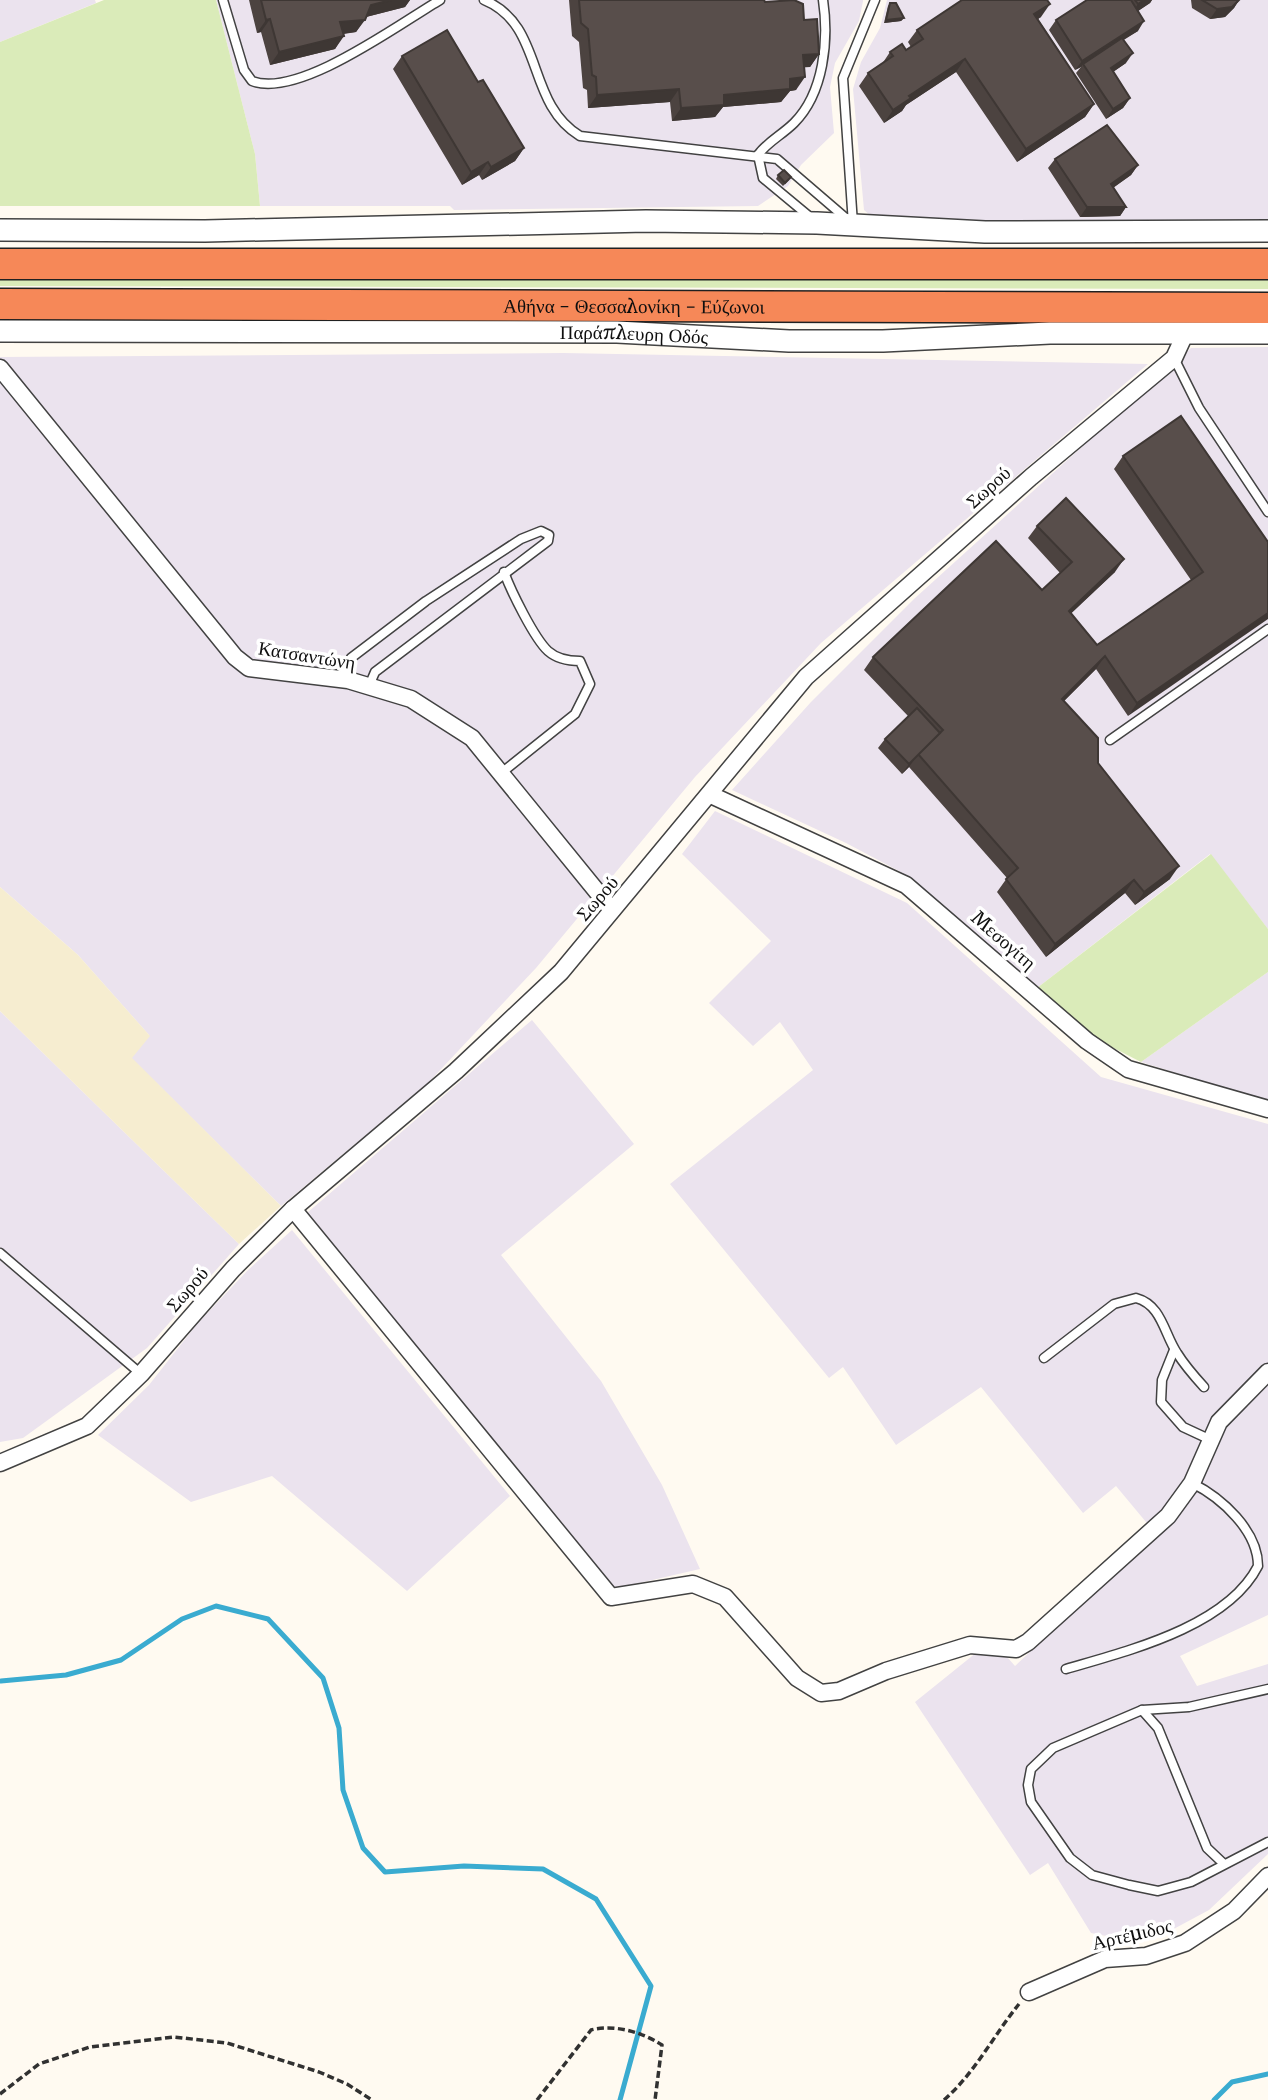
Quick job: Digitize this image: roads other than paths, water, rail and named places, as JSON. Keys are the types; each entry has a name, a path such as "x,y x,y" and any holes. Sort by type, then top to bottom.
{"highway":[{"path":"0,264 1268,264"},
{"name":"Αθήνα - Θεσσαλονίκη - Εύζωνοι","path":"0,304 1266,329"}],"street":[{"path":"0,230 205,231 593,221 817,223 985,232 1268,231"},
{"name":"Παράπλευρη Οδός","path":"0,331 617,332 856,341 1050,333 1266,329"},
{"name":"Σωρού","path":"5,1462 87,1426 141,1374 233,1269 293,1209 456,1071 561,972 711,795 806,677 1031,477 1174,358 1186,332"},
{"name":"Κατσαντώνη","path":"2,375 234,657 249,668 342,679 411,699 472,738 612,911"},
{"name":"Μεσογίτη","path":"711,795 906,886 1087,1041 1128,1069 1268,1109"},
{"path":"293,1209 611,1597 693,1584 725,1597 797,1678 821,1693 839,1691 886,1671 970,1645 1016,1649 1047,1629 1168,1516 1192,1483 1219,1422 1268,1372"},
{"name":"Αρτέμιδος","path":"1030,1992 1105,1959 1146,1956 1185,1943 1234,1911 1268,1876"}],"lane":[{"path":"223,0 244,71 252,81 274,85 336,64 440,0"},
{"path":"484,0 503,8 518,25 550,108 559,121 580,136 777,159 853,225"},
{"path":"758,155 797,120 816,90 822,64 825,14 823,0"},
{"path":"853,225 843,78 875,0"},
{"path":"758,155 763,178 817,223"},
{"path":"1174,358 1199,408 1268,512"},
{"path":"342,679 351,658 426,601 521,539 541,531 549,535 548,541 375,672 369,686"},
{"path":"500,774 575,715 590,684 580,661 568,661 548,651 512,594 504,572"},
{"path":"1110,740 1268,629"},
{"path":"0,1253 141,1374"},
{"path":"1044,1358 1114,1304 1136,1298 1151,1307 1161,1319 1174,1350 1204,1387"},
{"path":"1174,1350 1162,1380 1161,1402 1183,1427 1211,1440"},
{"path":"1066,1669 1140,1647 1215,1611 1246,1588 1258,1566 1258,1555 1252,1539 1230,1510 1192,1483"},
{"path":"1268,1689 1188,1707 1142,1710 1053,1748 1031,1769 1028,1785 1031,1802 1070,1858 1093,1875 1158,1891 1191,1882 1268,1842"},
{"path":"1142,1710 1158,1728 1207,1848 1224,1864"}],"waterway":[{"path":"1,1681 66,1675 121,1660 182,1619 216,1606 268,1619 323,1678 339,1728 343,1790 363,1848 385,1872 464,1866 543,1869 596,1899 651,1986 620,2100"},
{"path":"1214,2100 1232,2082 1268,2074"}]}
